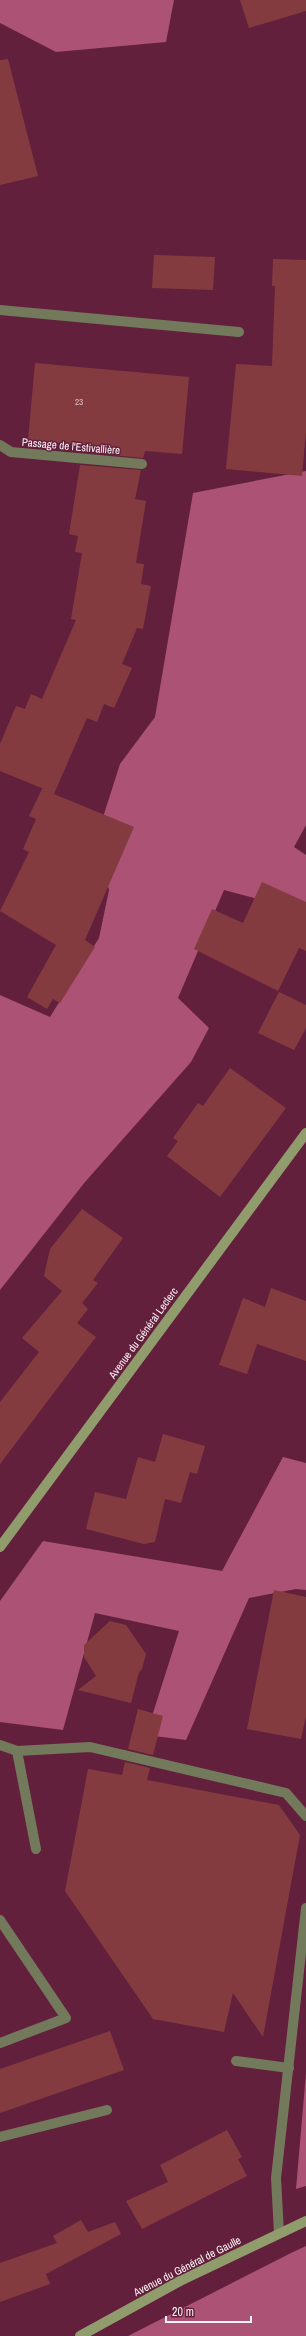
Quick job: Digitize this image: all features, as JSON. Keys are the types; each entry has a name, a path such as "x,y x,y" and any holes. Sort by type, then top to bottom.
{"main road":[{"name":"Avenue du Général Leclerc","path":"0,1547 306,1133"},
{"name":"Avenue du Général de Gaulle","path":"80,2336 180,2281 306,2221"}],"lane":[{"path":"0,310 239,332"},
{"name":"Passage de l'Estivallière","path":"0,445 11,452 142,464"},
{"path":"0,1745 17,1751 90,1747 286,1793 306,1816"},
{"path":"17,1751 36,1849"},
{"path":"282,2232 276,2178 306,1908"},
{"path":"0,1920 66,2018 0,2043"},
{"path":"236,2061 289,2068"},
{"path":"0,2137 107,2110"}],"shaded area":[{"path":"0,0 174,0 166,42 56,52 0,23"},
{"path":"306,471 306,825 294,847 306,855 306,912 224,890 178,998 209,1028 191,1062 85,1182 0,1290 0,995 50,1017 99,938 109,890 96,839 120,764 155,717 193,493"},
{"path":"283,1457 306,1463 306,1590 296,1589 249,1598 186,1740 146,1735 179,1631 95,1613 63,1730 0,1722 0,1601 43,1541 222,1571"},
{"path":"306,2073 306,2186 296,2189"},
{"path":"306,2246 306,2336 128,2336 293,2252"}],"building":[{"path":"240,0 306,0 306,11 249,28"},
{"path":"8,59 38,176 0,185 0,60"},
{"path":"154,255 215,257 213,290 152,288"},
{"path":"273,259 306,260 306,431 302,476 226,469 236,364 272,366 275,286 272,286"},
{"path":"35,363 189,377 182,454 145,451 143,458 82,452 83,445 28,440"},
{"path":"80,465 141,470 135,499 146,501 136,563 144,564 141,584 151,586 143,629 137,628 122,664 132,668 114,708 104,704 97,722 87,718 54,794 134,827 85,940 95,947 60,1003 53,999 47,1009 27,997 56,945 0,911 29,852 23,849 36,819 29,816 42,789 44,789 0,771 0,744 16,706 25,709 31,694 42,699 76,620 71,619 82,553 75,552 78,536 69,534"},
{"path":"262,882 306,902 306,951 299,948 278,991 194,949 212,909 243,923"},
{"path":"279,992 306,1005 306,1028 294,1050 258,1033"},
{"path":"230,1068 286,1108 220,1197 167,1156 178,1141 173,1138 198,1103 203,1106"},
{"path":"82,1209 123,1238 93,1280 98,1283 82,1303 88,1309 77,1323 96,1337 0,1464 0,1402 39,1352 22,1338 62,1291 44,1276 50,1249"},
{"path":"271,1288 306,1301 306,1361 257,1344 247,1374 219,1365 243,1298 265,1307"},
{"path":"163,1434 205,1446 197,1474 190,1472 181,1503 165,1499 155,1542 144,1544 86,1529 95,1492 126,1499 138,1457 155,1462"},
{"path":"274,1590 306,1597 306,1716 301,1739 247,1729"},
{"path":"110,1621 126,1625 146,1654 142,1669 139,1672 131,1703 78,1690 96,1676 84,1657 84,1645"},
{"path":"138,1709 163,1716 153,1755 128,1749"},
{"path":"125,1762 150,1768 147,1780 279,1805 300,1835 263,2037 233,1993 224,2032 153,2019 65,1891 88,1769 122,1775"},
{"path":"110,2031 124,2070 0,2113 0,2069"},
{"path":"227,2130 242,2157 238,2159 247,2176 142,2229 126,2201 168,2182 160,2165"},
{"path":"81,2220 88,2232 115,2222 121,2234 46,2274 50,2284 0,2302 0,2263 57,2243 53,2236"}]}
